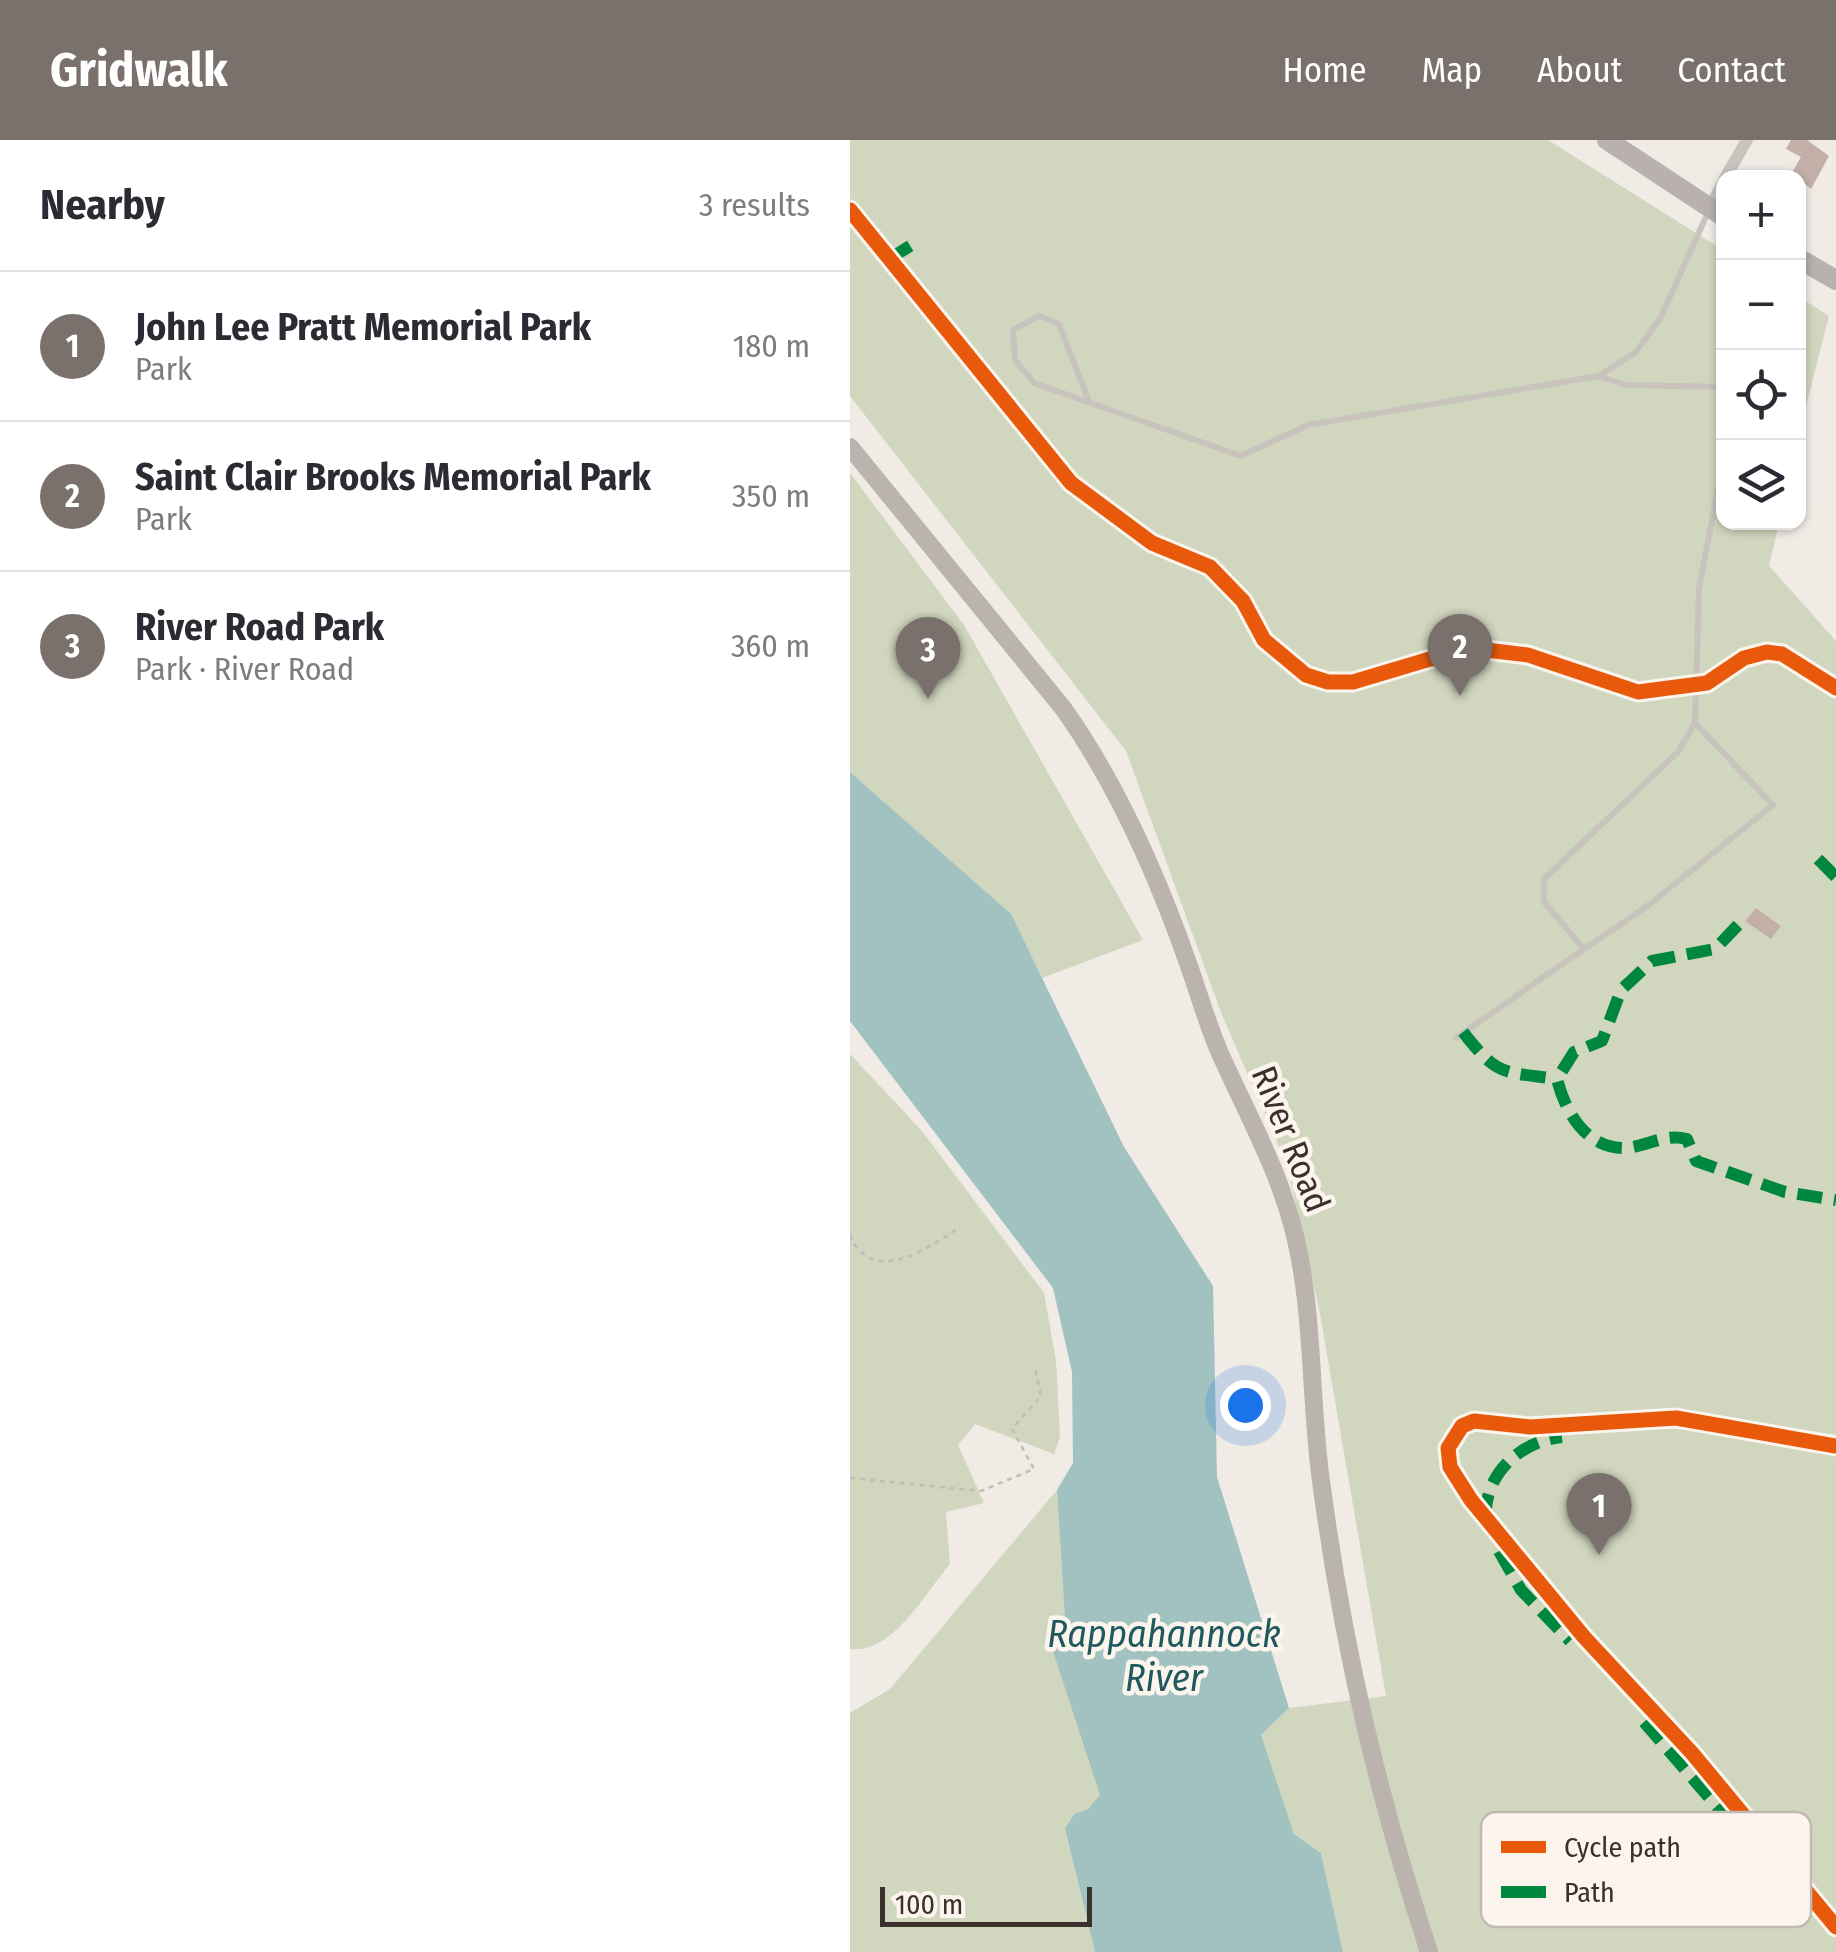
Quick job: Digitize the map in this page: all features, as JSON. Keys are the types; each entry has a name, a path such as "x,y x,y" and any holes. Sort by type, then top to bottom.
{"main road":[{"path":"1607,140 1716,213"},
{"path":"1801,260 1836,280"}],"street":[{"path":"1729,170 1746,140"},
{"name":"River Road","path":"850,447 1062,708 1093,754 1160,891 1218,1049 1277,1178 1304,1280 1315,1436 1350,1674 1380,1796 1429,1952"}],"lane":[{"path":"1088,399 1059,324 1038,316 1013,330 1015,360 1034,383 1241,456 1308,426 1600,376 1636,352 1661,317 1716,213"},
{"path":"1600,376 1626,386 1716,387"},
{"path":"1584,949 1544,902 1544,879 1678,752 1695,723 1700,588 1716,501"},
{"path":"1456,1038 1646,907 1773,804 1695,723"}],"path":[{"path":"850,1235 855,1247 884,1262 914,1257 957,1229"},
{"path":"850,1478 980,1491 1034,1469 1012,1429 1042,1396 1034,1367"}],"green space":[{"path":"850,140 1548,140 1716,246 1716,530 1777,530 1769,566 1836,641 1836,1952 1343,1952 1321,1853 1294,1834 1260,1735 1289,1708 1386,1696 1320,1314 1287,1165 1222,1015 1126,751 850,396"},
{"path":"1806,301 1829,316 1806,406"},
{"path":"850,473 964,625 1143,940 1042,978 1010,914 850,772"},
{"path":"850,1054 922,1131 1044,1293 1056,1361 1060,1437 1054,1454 975,1424 958,1445 984,1503 946,1512 950,1564 894,1632 866,1648 850,1649"},
{"path":"1057,1490 1065,1620 1100,1796 1088,1809 1074,1814 1065,1830 1095,1952 850,1952 850,1713 890,1689"}],"water":[{"name":"Rappahannock River","path":"850,772 1011,914 1124,1147 1213,1286 1217,1477 1289,1708 1261,1735 1294,1834 1321,1853 1343,1952 1095,1952 1065,1829 1074,1814 1088,1809 1100,1795 1049,1639 1065,1620 1057,1490 1073,1463 1072,1372 1053,1288 850,1021"}],"building":[{"path":"1791,140 1807,140 1829,156 1811,189 1806,185 1806,170 1794,170 1801,157 1786,149"},
{"path":"1756,908 1781,926 1771,939 1745,921"}],"marked path":[{"path":"889,259 918,241"},
{"path":"1818,859 1836,877"},
{"path":"1738,925 1715,949 1652,961 1621,990 1602,1041 1574,1052 1557,1079 1561,1091 1571,1115 1598,1142 1624,1148 1671,1138 1687,1139 1696,1161 1785,1192 1836,1200"},
{"path":"1463,1032 1485,1058 1503,1070 1557,1079"},
{"path":"1486,1519 1491,1488 1507,1463 1532,1445 1562,1437"},
{"path":"1499,1551 1521,1590 1570,1641"},
{"path":"1644,1722 1722,1812"}],"cycle path":[{"path":"850,210 1071,483 1152,543 1210,567 1243,601 1264,640 1306,675 1328,682 1353,682 1430,659 1486,650 1528,655 1638,692 1707,683 1744,658 1767,652 1782,654 1836,688"},
{"path":"1741,1812 1692,1753 1584,1637 1471,1500 1450,1467 1448,1448 1462,1426 1474,1421 1530,1427 1676,1418 1836,1446"},
{"path":"1811,1897 1836,1927"}],"place":[{"name":"Saint Clair Brooks Memorial Park","path":"1460,696"},
{"name":"River Road Park","path":"928,699"},
{"name":"John Lee Pratt Memorial Park","path":"1599,1555"}]}
